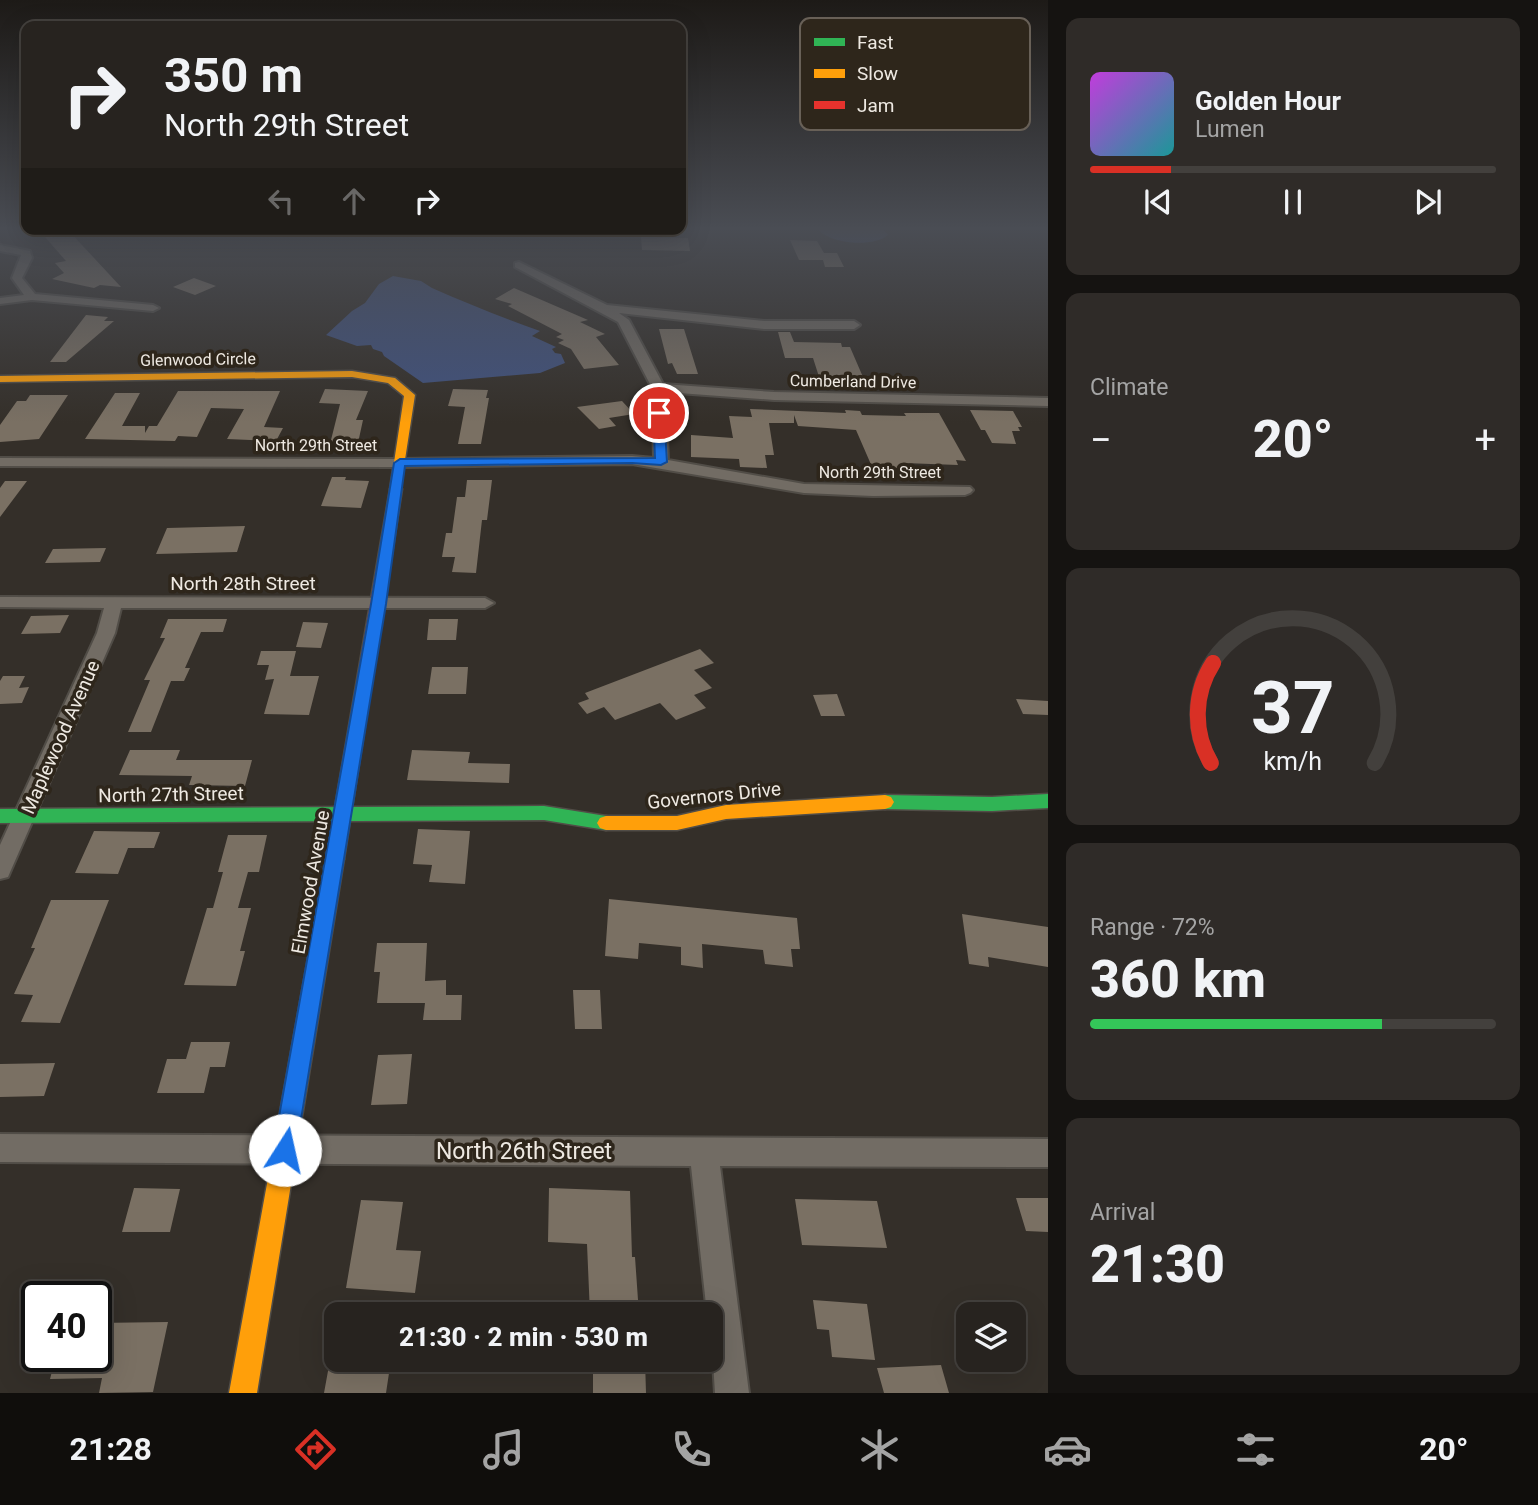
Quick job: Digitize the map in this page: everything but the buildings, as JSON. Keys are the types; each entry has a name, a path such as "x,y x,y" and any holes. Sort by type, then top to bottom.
{"street":[{"path":"29,293 32,297"},
{"path":"575,293 623,320 657,388 661,462"},
{"path":"0,301 32,297 153,308"},
{"path":"603,307 764,325 854,326"},
{"name":"Glenwood Circle","path":"0,379 352,374 374,376 396,383"},
{"name":"Elmwood Avenue","path":"243,1393 379,604 411,402 410,396 396,383"},
{"name":"Cumberland Drive","path":"657,388 774,396 1048,402"},
{"name":"North 29th Street","path":"0,462 400,463 632,460 661,462 779,486 834,491 965,490"},
{"name":"North 28th Street","path":"0,602 485,603"},
{"name":"Maplewood Avenue","path":"0,870 106,633 113,603"},
{"name":"Governors Drive","path":"343,813 544,813 611,824 677,823 726,813 895,801 992,804 1048,801"},
{"name":"North 27th Street","path":"0,816 343,813"},
{"name":"North 26th Street","path":"0,1148 1048,1153"},
{"path":"704,1152 732,1393"}],"water":[{"path":"372,293 443,293 540,331 532,336 556,347 552,349 561,354 565,363 540,373 423,383 371,345 357,346 326,335 365,303"}],"traffic: fast":[{"path":"885,802 992,804 1048,801"},
{"path":"0,816 544,813 606,823"}],"traffic: slow":[{"path":"0,379 352,374 391,380 410,395 396,489"},
{"path":"606,823 677,823 726,812 885,802"},
{"path":"243,1393 335,859"}],"traffic: jam":[{"path":"335,859 396,489"}],"route":[{"path":"285,1150 379,604 400,463 632,460 661,462 659,413"}]}
